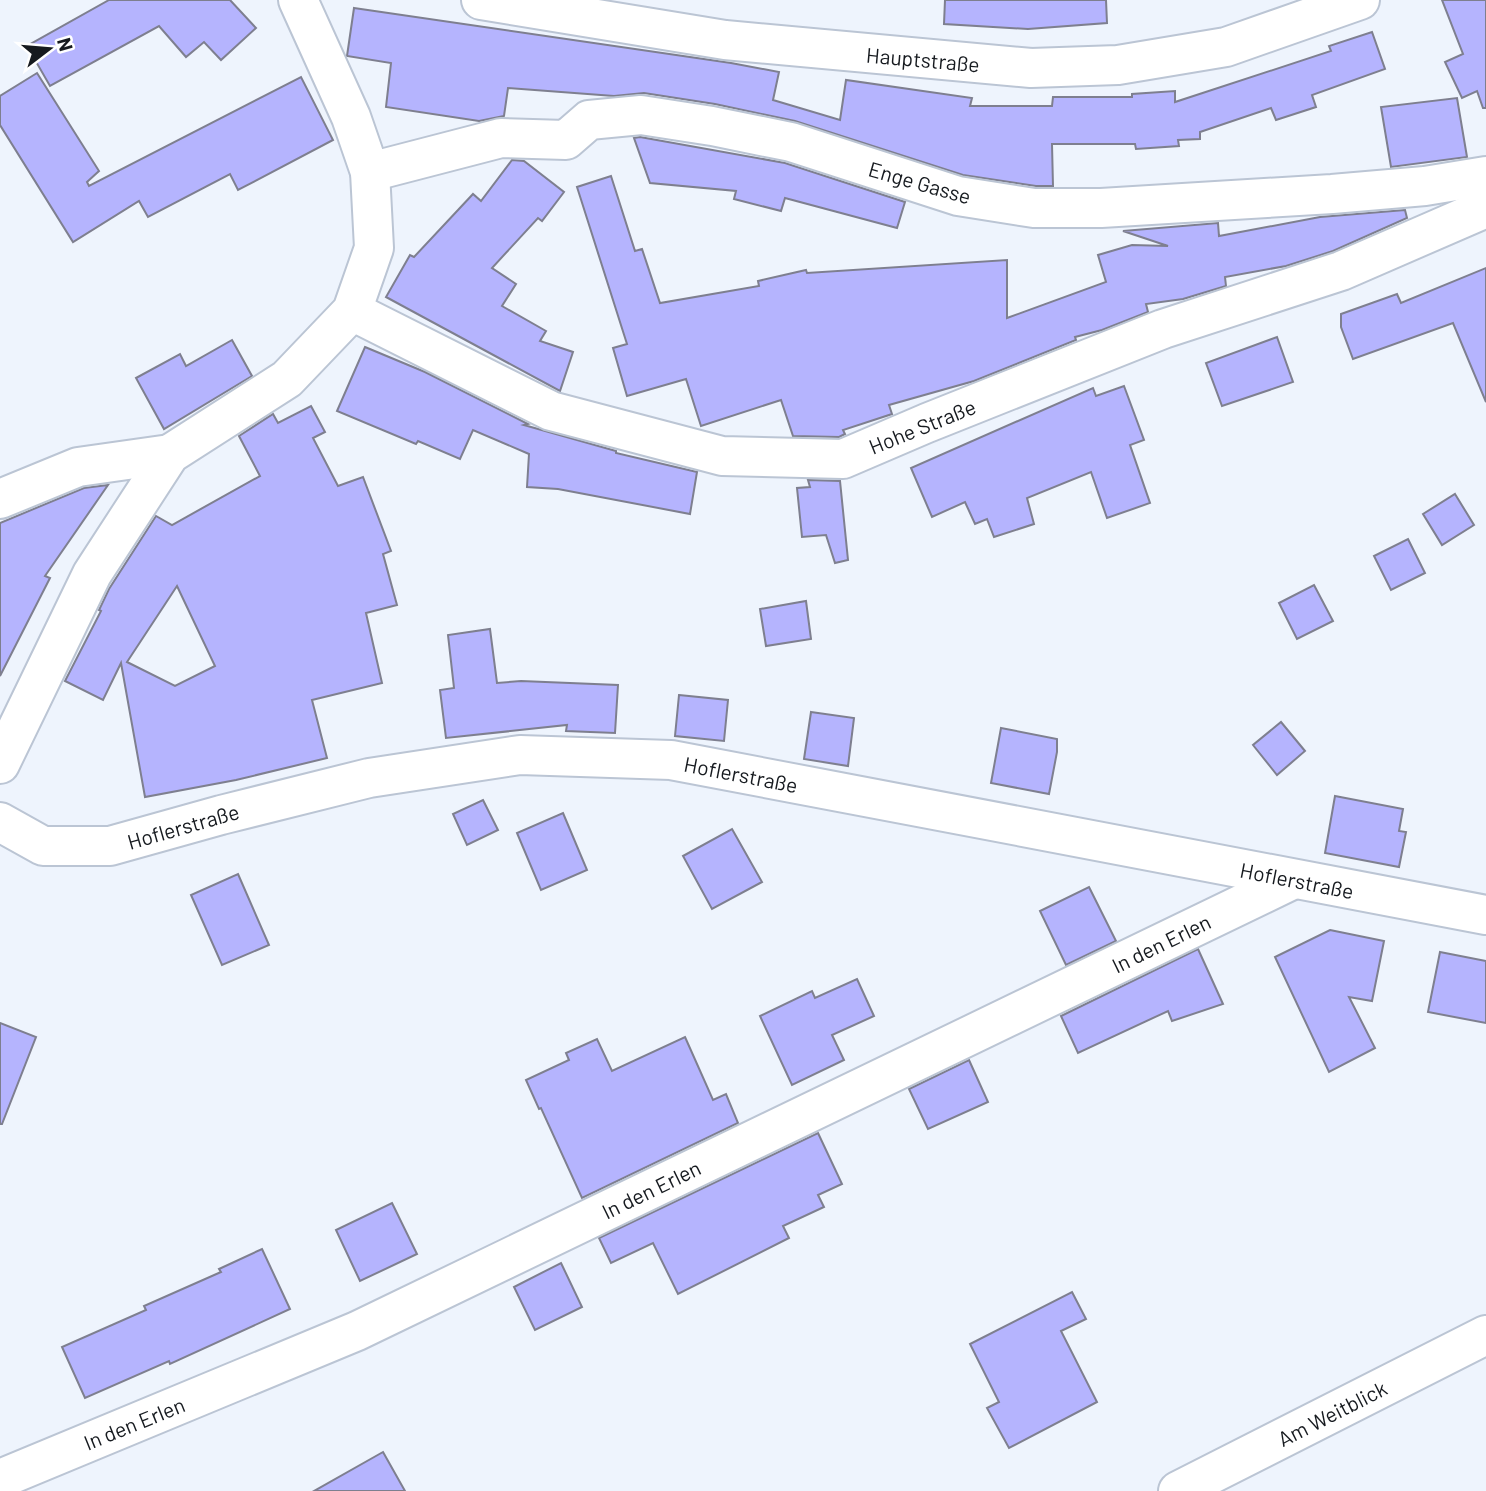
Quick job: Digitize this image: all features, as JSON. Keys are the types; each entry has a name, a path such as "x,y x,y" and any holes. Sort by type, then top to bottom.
{"street":[{"path":"0,764 92,574 170,454 287,379 352,311 374,248 370,172 351,117 298,0"},
{"name":"Hauptstraße","path":"481,0 725,40 1031,68 1118,65 1226,47 1360,0"},
{"name":"Enge Gasse","path":"370,172 501,138 566,141 589,120 641,115 791,142 958,196 1034,208 1101,208 1332,194 1425,186 1486,176"},
{"name":"Hohe Straße","path":"352,311 551,411 722,456 843,459 1163,329 1341,271 1486,208"},
{"path":"0,499 78,467 170,454"},
{"name":"Hoflerstraße","path":"0,822 43,846 110,846 369,778 520,755 671,760 1486,915"},
{"name":"In den Erlen","path":"0,1479 357,1331 1292,880"},
{"name":"Am Weitblick","path":"1178,1491 1486,1335"}],"building":[{"path":"109,0 230,0 256,28 221,60 204,42 186,57 159,26 50,86 27,46"},
{"path":"945,0 1106,0 1107,23 1028,29 944,24"},
{"path":"1442,0 1486,0 1486,108 1483,108 1477,91 1462,98 1445,62 1463,54"},
{"path":"354,8 779,72 773,100 840,120 846,80 972,98 970,106 1052,106 1053,97 1132,97 1132,94 1175,91 1175,102 1331,51 1329,46 1372,32 1385,69 1312,95 1316,107 1276,120 1271,108 1200,132 1200,139 1178,140 1179,146 1136,149 1135,144 1052,144 1053,186 1036,186 963,175 795,121 715,104 644,93 614,96 508,88 504,116 479,121 386,107 391,63 347,56"},
{"path":"37,73 99,171 87,182 89,186 301,77 333,140 238,190 230,174 148,217 139,201 73,242 0,125 0,96"},
{"path":"1457,98 1467,157 1391,167 1381,107"},
{"path":"634,138 785,163 905,202 897,228 785,198 781,211 734,199 736,191 650,183"},
{"path":"512,160 524,161 564,192 542,221 538,218 492,268 516,284 502,306 546,331 540,341 573,352 560,391 386,297 410,255 414,257 473,194 481,201"},
{"path":"611,176 635,251 642,249 660,303 759,286 758,281 806,270 807,273 1007,260 1007,318 1106,282 1098,255 1132,245 1168,246 1123,231 1218,223 1219,236 1320,217 1405,210 1407,218 1333,251 1286,266 1225,277 1226,286 1183,299 1146,304 1148,312 1102,330 1075,337 1076,340 974,381 889,405 892,414 843,430 845,434 839,437 793,436 781,400 701,426 686,379 627,396 613,348 627,344 577,187"},
{"path":"1486,268 1486,402 1453,323 1353,359 1341,327 1341,314 1397,294 1401,303"},
{"path":"1277,337 1293,382 1222,406 1206,363"},
{"path":"232,340 252,376 164,429 136,378 180,354 186,366"},
{"path":"365,347 425,372 528,424 524,425 616,453 697,472 690,514 558,489 527,487 529,454 473,430 460,459 337,411"},
{"path":"1124,386 1144,440 1130,445 1150,503 1107,518 1091,472 1027,498 1034,524 994,537 987,519 975,524 965,502 932,517 911,468 1093,388 1096,396"},
{"path":"311,406 325,432 313,438 338,486 363,477 391,551 383,554 397,605 366,613 382,683 312,700 327,758 236,780 145,797 121,663 103,700 65,681 101,611 99,610 109,589 156,516 172,525 260,476 239,436 273,414 278,423","holes":["177,586 215,666 175,686 127,662"]},
{"path":"808,480 840,481 848,560 835,563 826,535 802,537 797,488 810,487"},
{"path":"108,485 45,576 50,578 0,676 0,523 84,488"},
{"path":"1455,494 1474,525 1442,545 1423,514"},
{"path":"1408,539 1425,573 1391,590 1374,556"},
{"path":"1314,585 1333,621 1297,639 1279,603"},
{"path":"806,601 811,639 766,646 760,609"},
{"path":"490,629 497,683 521,681 618,685 615,733 566,731 567,725 446,738 440,690 454,688 448,635"},
{"path":"679,695 728,700 724,741 675,736"},
{"path":"811,712 854,718 848,766 804,759"},
{"path":"1281,722 1305,751 1277,775 1253,745"},
{"path":"1001,728 1057,739 1049,794 991,783"},
{"path":"1335,796 1403,809 1399,831 1406,832 1399,867 1325,853"},
{"path":"483,800 498,830 467,845 453,814"},
{"path":"563,813 587,870 541,890 517,833"},
{"path":"732,829 762,882 712,909 683,856"},
{"path":"238,874 269,945 222,965 191,895"},
{"path":"1089,887 1116,941 1066,965 1040,911"},
{"path":"1330,930 1384,941 1372,1001 1349,997 1375,1048 1329,1072 1275,957"},
{"path":"1198,949 1223,1004 1172,1021 1168,1011 1078,1053 1061,1016"},
{"path":"1440,952 1486,961 1486,1023 1428,1012"},
{"path":"857,979 874,1016 832,1035 844,1060 792,1085 760,1016 812,991 815,998"},
{"path":"0,1023 36,1037 2,1124 0,1124"},
{"path":"685,1037 713,1100 726,1094 738,1123 582,1198 526,1080 569,1060 566,1053 597,1039 612,1071"},
{"path":"969,1060 988,1102 928,1129 909,1089"},
{"path":"818,1133 842,1184 818,1195 824,1207 783,1226 789,1238 678,1294 653,1243 611,1263 599,1238"},
{"path":"392,1203 417,1254 360,1281 336,1230"},
{"path":"262,1249 290,1309 170,1364 169,1361 85,1398 62,1347 146,1310 144,1306 221,1272 219,1269"},
{"path":"561,1263 582,1307 535,1330 514,1287"},
{"path":"1072,1292 1086,1319 1061,1331 1097,1402 1009,1448 987,1408 999,1402 970,1344"},
{"path":"383,1452 405,1491 314,1491"}]}
